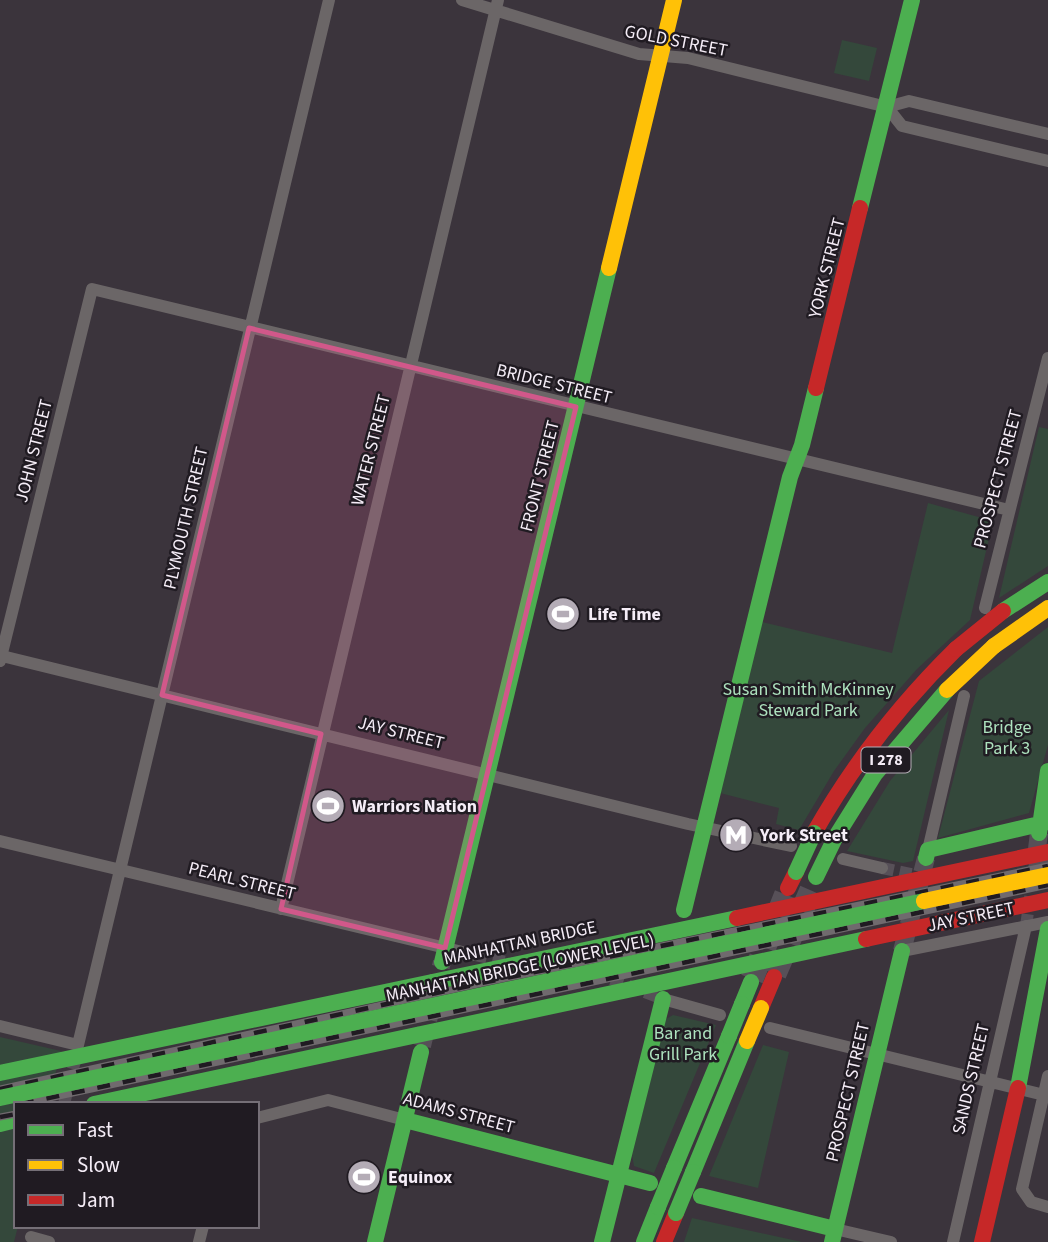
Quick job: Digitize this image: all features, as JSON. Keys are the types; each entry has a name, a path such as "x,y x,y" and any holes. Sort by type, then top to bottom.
{"main road":[{"name":"FRONT STREET","path":"444,955 674,0"},
{"name":"YORK STREET","path":"684,910 912,0"},
{"name":"I 278","path":"788,888 814,833 877,735 917,688 956,649 1003,611 1048,582"},
{"name":"I 278","path":"815,880 835,838 875,774 947,690 995,646 1048,608"},
{"path":"927,854 1042,826 1048,771"},
{"name":"MANHATTAN BRIDGE","path":"0,1073 1048,852"},
{"name":"MANHATTAN BRIDGE (LOWER LEVEL)","path":"0,1098 1048,875"},
{"path":"103,1102 1048,900"},
{"path":"982,1242 1018,1088 1048,929"},
{"name":"PROSPECT STREET","path":"833,1236 902,951"},
{"path":"664,1242 774,977"},
{"path":"644,1242 751,982"},
{"path":"602,1242 663,999"},
{"path":"375,1242 421,1052"},
{"name":"ADAMS STREET","path":"405,1120 650,1183"},
{"path":"701,1196 833,1236"}],"street":[{"name":"PLYMOUTH STREET","path":"0,1026 78,1045 329,0"},
{"name":"GOLD STREET","path":"462,0 497,5 639,54 688,58 887,107 909,101 1048,134"},
{"name":"WATER STREET","path":"281,909 497,5"},
{"name":"GOLD STREET","path":"887,107 902,126 1048,161"},
{"name":"BRIDGE STREET","path":"92,289 1009,510"},
{"name":"JOHN STREET","path":"1,659 92,289"},
{"name":"PROSPECT STREET","path":"985,608 1048,359"},
{"name":"JAY STREET","path":"1,659 791,846"},
{"path":"927,854 964,696"},
{"name":"PEARL STREET","path":"0,841 281,909 444,955 475,956"},
{"path":"843,859 882,868"},
{"name":"JAY STREET","path":"902,951 1048,922"},
{"name":"SANDS STREET","path":"953,1242 1026,926"},
{"path":"663,999 720,1015"},
{"path":"770,1028 1046,1095"},
{"path":"1048,1076 1046,1095 1023,1183 1026,1198 1048,1207"},
{"name":"ADAMS STREET","path":"259,1117 328,1100 405,1120"},
{"path":"31,1235 49,1242"},
{"path":"833,1236 891,1242"}],"highlighted area":[{"path":"249,328 576,407 445,948 281,909 321,734 162,695"}],"green space":[{"path":"842,40 877,48 869,81 834,73"},
{"path":"1039,427 1048,429 1048,566 999,598"},
{"name":"Susan Smith McKinney Steward Park","path":"928,503 993,521 970,620 917,669 865,728 834,771 799,830 776,824 779,808 720,793 762,622 892,653"},
{"name":"Bridge Park 3","path":"1048,627 1048,745 1029,813 938,838 979,681"},
{"path":"949,710 913,861 903,863 847,851 890,781"},
{"name":"Bar and Grill Park","path":"673,1015 716,1025 654,1173 634,1166 632,1155 666,1019"},
{"path":"0,1037 61,1051 48,1102 14,1102 14,1228 18,1228 14,1242 0,1242"},
{"path":"763,1045 789,1052 758,1188 709,1176"},
{"path":"692,1218 802,1242 684,1242"}],"tunnel":[{"path":"1039,833 1037,849 1048,887"},
{"path":"1026,926 1037,849"},
{"path":"902,951 926,858"},
{"path":"882,868 921,876"},
{"path":"775,974 814,883"},
{"path":"752,979 787,891"},
{"path":"475,955 562,975"},
{"path":"422,1046 442,962"},
{"path":"594,976 603,976 663,999"},
{"path":"65,1102 77,1053"}],"railway":[{"path":"0,1089 482,983 1048,866"},
{"path":"30,1102 1048,885"},
{"path":"0,1117 14,1114"}],"traffic: fast":[{"path":"860,208 912,0"},
{"path":"442,962 609,268"},
{"path":"684,910 790,477 802,445 816,388"},
{"path":"1003,611 1048,582"},
{"path":"835,838 875,774 947,690"},
{"path":"1039,833 1048,771"},
{"path":"926,858 928,850 1048,822"},
{"path":"796,872 814,833"},
{"path":"816,877 835,838"},
{"path":"0,1098 924,901"},
{"path":"0,1073 737,918"},
{"path":"1018,1088 1048,929"},
{"path":"103,1102 866,939"},
{"path":"832,1242 902,951"},
{"path":"742,1004 751,982"},
{"path":"602,1242 663,999"},
{"path":"729,1036 742,1004"},
{"path":"674,1168 729,1036"},
{"path":"693,1172 747,1041"},
{"path":"375,1242 421,1052"},
{"path":"0,1124 14,1120"},
{"path":"405,1120 650,1183"},
{"path":"658,1207 674,1168"},
{"path":"676,1213 693,1172"},
{"path":"701,1196 835,1229"},
{"path":"644,1242 658,1207"}],"traffic: slow":[{"path":"609,268 674,0"},
{"path":"994,646 1048,608"},
{"path":"947,690 994,646"},
{"path":"924,901 1048,875"},
{"path":"747,1041 761,1008"}],"traffic: jam":[{"path":"816,388 860,208"},
{"path":"956,649 1003,611"},
{"path":"814,833 879,736 916,691 956,649"},
{"path":"737,918 1048,852"},
{"path":"788,888 796,872"},
{"path":"866,939 1048,900"},
{"path":"761,1008 774,977"},
{"path":"982,1242 1018,1088"},
{"path":"664,1242 676,1213"}],"place":[{"name":"Life Time","path":"563,614"},
{"name":"Warriors Nation","path":"328,806"},
{"name":"York Street","path":"736,835"},
{"name":"Equinox","path":"364,1177"}]}
